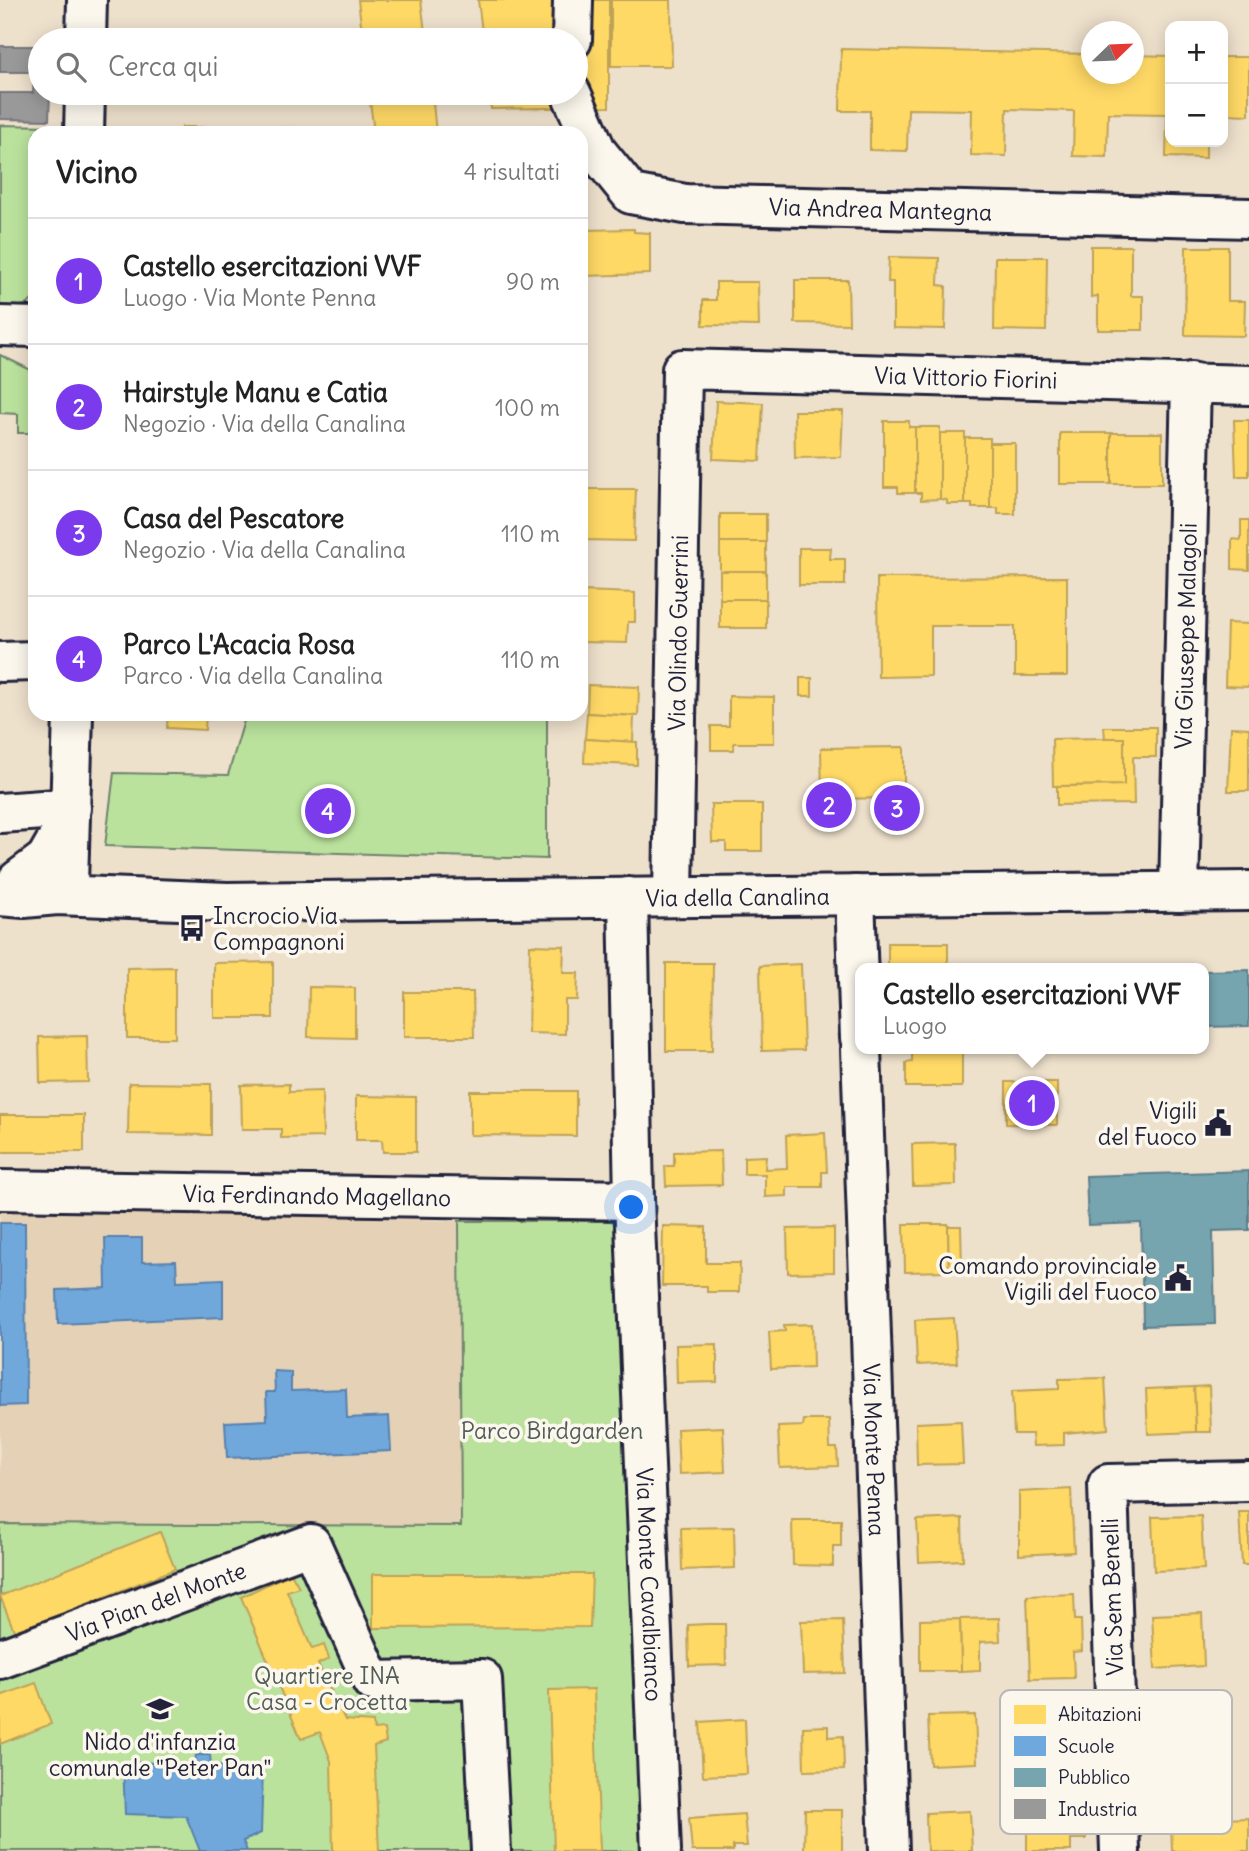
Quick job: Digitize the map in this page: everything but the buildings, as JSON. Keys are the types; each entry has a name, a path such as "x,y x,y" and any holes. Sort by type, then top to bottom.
{"street":[{"path":"87,28 88,0"},
{"path":"572,28 573,0"},
{"path":"84,126 85,105"},
{"name":"Via Andrea Mantegna","path":"575,105 585,126"},
{"name":"Via Andrea Mantegna","path":"588,132 597,152 631,194 685,204 1249,219"},
{"path":"0,326 28,327"},
{"name":"Via Vittorio Fiorini","path":"682,369 1249,385"},
{"name":"Via Olindo Guerrini","path":"673,895 682,369"},
{"name":"Via Giuseppe Malagoli","path":"1179,892 1191,382"},
{"path":"0,662 28,661"},
{"path":"62,889 71,811 73,721"},
{"path":"0,813 71,811"},
{"path":"6,885 46,859 71,811"},
{"name":"Via della Canalina","path":"6,885 227,902 673,895 1249,891"},
{"path":"855,895 857,963"},
{"name":"Via Monte Cavalbianco","path":"628,897 634,1200 661,1851"},
{"name":"Via Monte Penna","path":"861,1054 889,1851"},
{"name":"Via Ferdinando Magellano","path":"0,1189 634,1200"},
{"name":"Via Sem Benelli","path":"1115,1690 1108,1484 1249,1481"},
{"name":"Via Pian del Monte","path":"0,1659 311,1544 372,1681 482,1679 491,1851"}],"shaded area":[{"path":"0,1207 459,1221 462,1526 0,1524"}],"green space":[{"path":"0,125 50,126 28,126 28,304 0,312"},
{"path":"0,355 28,369 28,433 18,433 18,414 0,413"},
{"path":"244,721 547,721 547,859 105,846 114,773 228,775"},
{"name":"Quartiere INA Casa - Crocetta","path":"459,1221 635,1221 661,1851 0,1851 0,1524 461,1526"}],"place":[{"name":"Hairstyle Manu e Catia","path":"829,805"},
{"name":"Casa del Pescatore","path":"897,808"},
{"name":"Parco L'Acacia Rosa","path":"328,811"},
{"name":"Incrocio Via Compagnoni","path":"192,928"},
{"name":"Castello esercitazioni VVF","path":"1032,1103"},
{"name":"Vigili del Fuoco","path":"1218,1123"},
{"name":"Comando provinciale Vigili del Fuoco","path":"1178,1278"},
{"name":"Nido d'infanzia comunale \"Peter Pan\"","path":"160,1709"}],"park label":[{"name":"Parco Birdgarden","path":"552,1430"}]}
